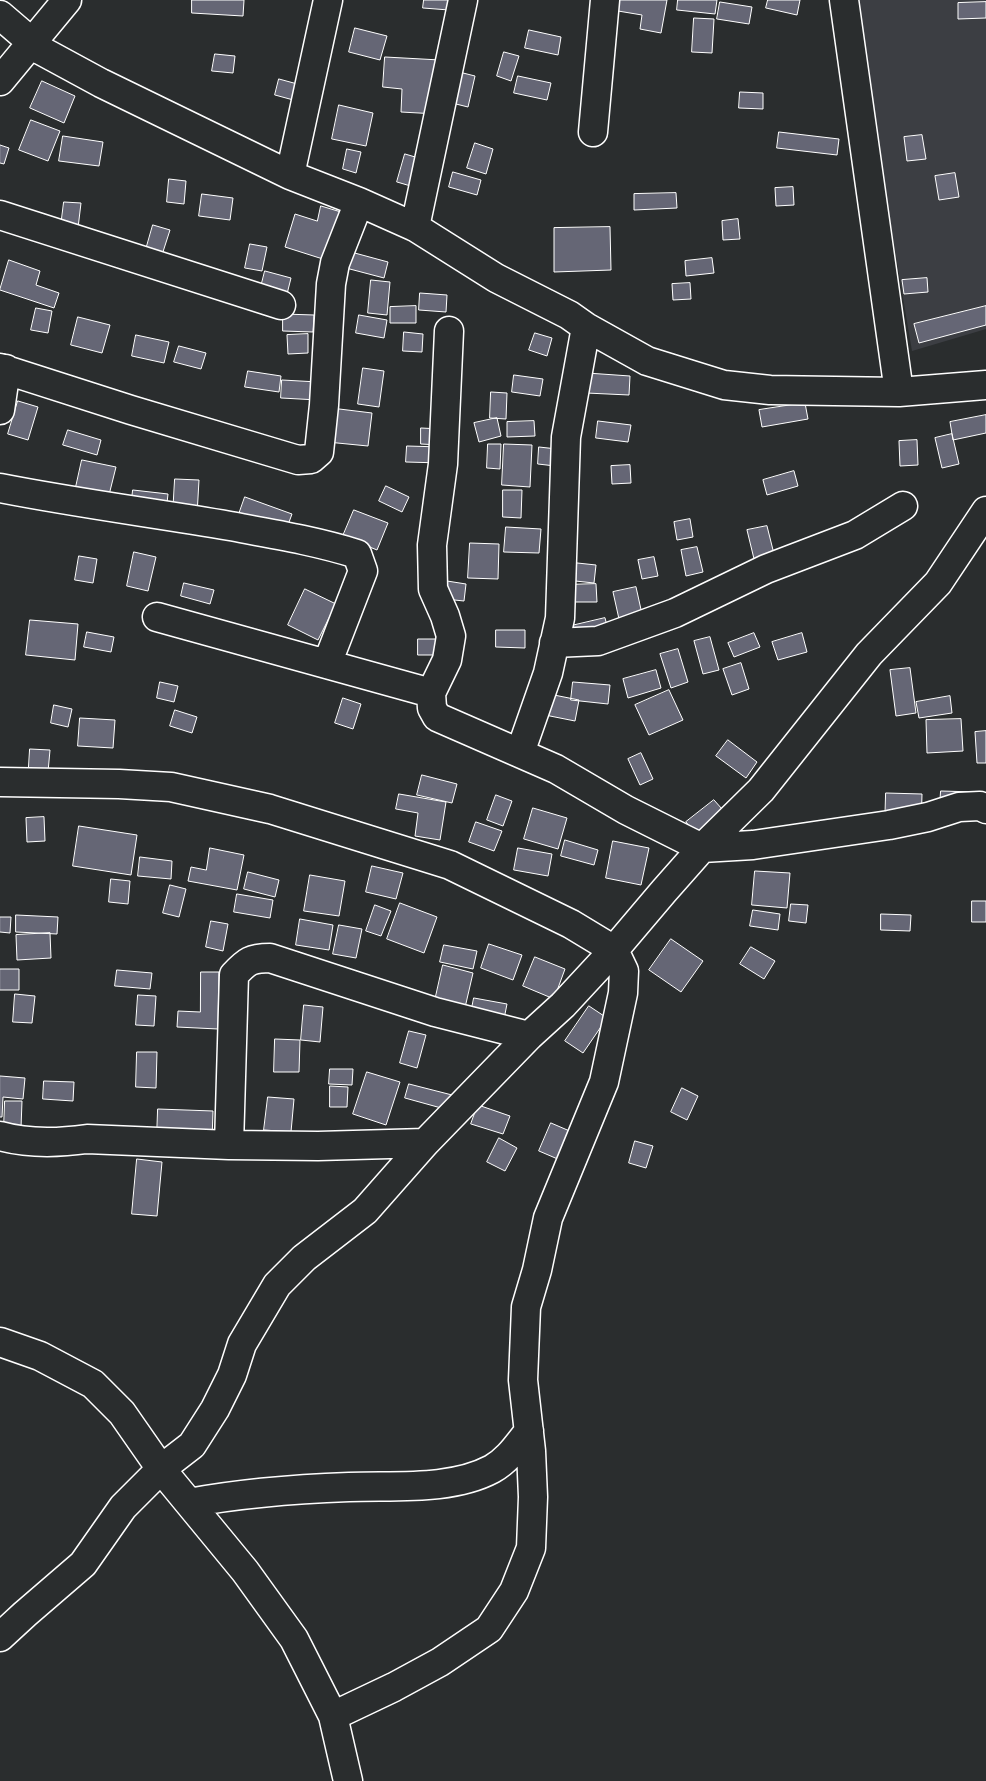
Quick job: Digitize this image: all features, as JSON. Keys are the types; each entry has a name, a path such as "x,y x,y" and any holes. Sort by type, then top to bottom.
{"street":[{"path":"0,81 68,0"},
{"path":"290,175 328,0"},
{"path":"414,227 464,0"},
{"path":"593,132 605,0"},
{"path":"844,0 899,392"},
{"path":"0,15 42,51 102,83 290,175 359,202 414,227 496,278 569,315 586,327 647,361 724,385 779,390 899,392 986,385"},
{"path":"0,410 3,369 298,460 311,459 319,452 324,405 332,277 335,263 359,202"},
{"path":"0,215 281,305"},
{"path":"520,754 548,673 560,618 566,437 586,327"},
{"path":"449,331 443,464 432,545 433,588 451,636 447,660 431,693 432,708 437,717 556,769 626,810 702,848 761,844 889,825 928,817 959,807 980,806 986,809"},
{"path":"0,488 64,501 166,515 264,532 330,545 357,554 363,571 327,664"},
{"path":"554,643 598,641 675,613 766,569 856,535 903,506"},
{"path":"0,1637 83,1564 123,1508 161,1469 192,1445 215,1409 232,1375 242,1344 277,1285 304,1258 365,1211 425,1143 529,1036 564,1005 702,848 761,790 869,654 938,583 986,511"},
{"path":"157,617 431,693"},
{"path":"0,782 170,787 270,809 450,865 571,924 614,950 624,971 623,993 604,1082 548,1218 537,1270 526,1307 523,1380 529,1431 533,1498 531,1548 514,1591 489,1628 440,1662 394,1687 333,1716"},
{"path":"229,1145 234,975 254,958 270,958 435,1012 529,1036"},
{"path":"0,1136 21,1142 68,1142 87,1139 229,1145 318,1146 425,1143"},
{"path":"0,1342 40,1356 93,1384 122,1413 161,1469 244,1571 294,1639 333,1716 348,1781"},
{"path":"189,1503 251,1493 350,1486 402,1486 461,1480 490,1470 509,1457 529,1431"}],"shaded area":[{"path":"853,0 986,0 986,329 912,351"}],"building":[{"path":"192,0 244,0 243,16 192,13"},
{"path":"424,0 449,0 449,10 423,8"},
{"path":"620,0 667,0 661,33 640,29 642,15 618,11"},
{"path":"678,0 717,0 715,14 677,10"},
{"path":"768,0 800,0 797,15 766,8"},
{"path":"720,2 752,7 749,24 717,19"},
{"path":"986,2 986,18 958,19 958,3"},
{"path":"694,18 714,19 712,53 692,52"},
{"path":"355,28 387,36 380,60 349,52"},
{"path":"529,30 561,37 558,55 525,48"},
{"path":"504,52 519,56 511,81 497,76"},
{"path":"215,54 235,56 233,73 212,71"},
{"path":"385,57 440,60 437,114 401,112 402,89 383,87"},
{"path":"459,72 475,76 468,107 452,103"},
{"path":"518,76 551,83 547,100 514,93"},
{"path":"279,79 312,88 308,104 275,95"},
{"path":"42,81 75,96 64,123 30,108"},
{"path":"740,92 763,93 763,109 739,108"},
{"path":"339,105 373,113 366,146 332,139"},
{"path":"31,120 60,131 48,161 19,150"},
{"path":"779,132 839,139 837,155 777,148"},
{"path":"922,135 926,159 907,161 904,137"},
{"path":"63,136 103,142 99,166 59,161"},
{"path":"475,143 493,149 486,174 467,168"},
{"path":"0,145 9,148 4,164 0,163"},
{"path":"347,149 361,152 356,173 343,169"},
{"path":"405,154 422,159 414,187 397,182"},
{"path":"453,172 481,180 477,195 449,187"},
{"path":"955,173 959,197 939,200 935,176"},
{"path":"169,179 186,181 184,204 167,202"},
{"path":"793,187 794,205 776,206 775,188"},
{"path":"676,193 677,208 634,210 634,194"},
{"path":"202,194 233,198 230,220 199,216"},
{"path":"64,202 81,203 78,228 61,226"},
{"path":"321,206 341,212 326,260 285,247 295,214 317,221"},
{"path":"738,219 740,239 723,240 722,221"},
{"path":"153,225 170,230 161,258 145,253"},
{"path":"610,227 611,270 554,272 554,228"},
{"path":"250,244 267,247 262,271 245,268"},
{"path":"351,252 388,262 384,278 346,268"},
{"path":"712,258 714,273 686,276 685,261"},
{"path":"9,260 40,271 36,285 59,293 54,308 0,290"},
{"path":"265,271 291,278 287,294 261,287"},
{"path":"927,278 928,292 904,294 902,280"},
{"path":"371,280 390,282 387,315 368,313"},
{"path":"690,283 691,299 673,300 672,284"},
{"path":"420,293 447,295 446,312 419,310"},
{"path":"416,306 416,323 390,323 390,307"},
{"path":"986,306 986,325 919,343 914,324"},
{"path":"36,308 52,311 48,333 31,330"},
{"path":"283,314 314,315 313,332 283,331"},
{"path":"359,315 387,320 384,338 356,333"},
{"path":"78,317 110,325 102,353 71,345"},
{"path":"404,332 423,334 422,352 403,351"},
{"path":"535,333 552,338 547,356 529,350"},
{"path":"308,334 308,353 288,354 287,335"},
{"path":"136,335 169,342 164,363 132,356"},
{"path":"179,346 206,353 201,369 174,362"},
{"path":"363,368 384,371 379,407 358,404"},
{"path":"248,371 281,376 279,392 245,387"},
{"path":"587,373 630,376 629,395 586,393"},
{"path":"514,375 543,379 540,396 512,392"},
{"path":"282,380 318,382 318,400 281,398"},
{"path":"491,392 507,393 506,419 490,418"},
{"path":"18,401 38,407 28,440 8,434"},
{"path":"805,403 808,419 762,427 759,410"},
{"path":"331,408 372,413 368,446 327,442"},
{"path":"986,415 986,433 953,440 950,422"},
{"path":"497,418 501,436 479,442 474,423"},
{"path":"534,421 535,436 507,437 507,422"},
{"path":"598,421 631,425 628,442 596,438"},
{"path":"421,428 441,429 440,445 421,444"},
{"path":"68,430 101,440 97,455 63,445"},
{"path":"952,434 959,464 942,468 935,438"},
{"path":"917,440 918,465 900,466 899,441"},
{"path":"488,444 501,444 500,469 487,468"},
{"path":"504,444 532,445 530,487 502,485"},
{"path":"407,446 442,447 442,463 406,462"},
{"path":"539,447 557,449 555,466 538,464"},
{"path":"82,460 116,467 109,495 76,487"},
{"path":"630,465 631,483 612,484 611,466"},
{"path":"794,471 798,486 767,495 763,480"},
{"path":"175,479 199,480 197,515 173,514"},
{"path":"386,486 409,497 402,512 379,501"},
{"path":"133,490 168,494 166,512 131,508"},
{"path":"503,490 522,490 521,518 503,517"},
{"path":"245,497 292,514 285,533 238,517"},
{"path":"354,510 388,523 377,550 343,536"},
{"path":"690,519 693,537 677,540 674,522"},
{"path":"767,526 775,558 755,563 747,530"},
{"path":"506,527 541,529 539,553 504,552"},
{"path":"470,543 499,544 498,579 468,578"},
{"path":"697,547 703,572 686,576 681,550"},
{"path":"134,552 156,557 148,591 127,586"},
{"path":"79,556 97,559 93,583 75,580"},
{"path":"654,557 658,576 642,579 638,560"},
{"path":"568,562 596,565 594,583 566,580"},
{"path":"447,581 466,584 464,601 445,599"},
{"path":"184,583 214,590 210,604 181,596"},
{"path":"596,584 597,602 565,602 565,585"},
{"path":"636,587 642,614 619,619 613,592"},
{"path":"305,589 336,604 318,640 288,625"},
{"path":"605,618 609,633 575,641 571,626"},
{"path":"30,620 78,624 75,660 26,655"},
{"path":"496,630 525,630 525,648 496,647"},
{"path":"87,632 114,637 111,652 84,647"},
{"path":"754,633 760,647 734,657 728,643"},
{"path":"802,633 807,652 778,660 772,642"},
{"path":"710,637 719,670 703,674 694,641"},
{"path":"418,639 442,639 442,655 418,655"},
{"path":"678,649 688,682 671,688 660,654"},
{"path":"741,663 749,689 732,695 723,669"},
{"path":"910,668 916,713 896,716 890,670"},
{"path":"656,670 661,688 628,698 623,679"},
{"path":"160,682 178,686 174,702 157,698"},
{"path":"573,682 610,685 608,704 571,700"},
{"path":"669,690 683,720 649,735 635,705"},
{"path":"549,694 579,700 575,721 545,715"},
{"path":"950,696 952,713 919,718 916,702"},
{"path":"343,698 361,704 353,729 335,723"},
{"path":"54,705 72,709 68,727 51,723"},
{"path":"175,710 197,717 192,733 170,726"},
{"path":"80,718 115,720 113,748 78,746"},
{"path":"961,719 963,751 927,753 926,720"},
{"path":"986,731 986,763 977,763 975,732"},
{"path":"728,740 757,762 746,778 716,756"},
{"path":"30,749 50,750 47,783 28,781"},
{"path":"641,753 653,779 640,785 628,759"},
{"path":"422,775 457,784 452,803 417,795"},
{"path":"941,791 976,792 976,807 940,805"},
{"path":"886,793 922,794 921,829 885,828"},
{"path":"399,794 446,802 440,840 415,836 418,813 396,809"},
{"path":"496,795 512,801 503,826 487,820"},
{"path":"714,800 730,818 701,841 686,822"},
{"path":"533,808 567,818 558,849 524,839"},
{"path":"44,817 45,841 27,842 26,818"},
{"path":"476,822 502,831 494,851 469,842"},
{"path":"79,826 137,835 131,875 73,866"},
{"path":"565,840 598,850 594,865 561,856"},
{"path":"613,841 649,848 641,885 606,878"},
{"path":"210,848 244,855 237,890 188,881 191,867 206,870"},
{"path":"518,848 552,854 548,876 514,870"},
{"path":"140,857 172,861 171,879 138,876"},
{"path":"372,866 403,873 396,899 366,892"},
{"path":"755,871 790,873 787,908 752,905"},
{"path":"248,872 279,880 275,897 244,889"},
{"path":"310,875 345,881 339,916 304,911"},
{"path":"111,879 130,881 128,904 109,902"},
{"path":"170,885 186,889 179,917 163,913"},
{"path":"237,894 273,900 270,918 234,912"},
{"path":"972,901 986,901 986,922 972,922"},
{"path":"400,903 437,917 424,953 387,939"},
{"path":"791,904 808,905 806,923 789,921"},
{"path":"375,905 391,911 381,936 366,931"},
{"path":"753,910 780,914 778,930 750,926"},
{"path":"881,914 911,915 910,931 881,930"},
{"path":"16,915 58,917 57,934 16,932"},
{"path":"0,917 11,917 10,933 0,932"},
{"path":"300,919 333,925 329,950 296,945"},
{"path":"211,921 228,924 223,951 206,947"},
{"path":"339,925 362,929 356,958 333,954"},
{"path":"50,933 51,958 17,960 16,935"},
{"path":"671,939 703,961 681,992 649,970"},
{"path":"489,944 522,955 513,980 481,968"},
{"path":"444,945 477,951 473,969 440,962"},
{"path":"751,947 775,961 764,979 740,964"},
{"path":"535,957 565,969 554,999 523,986"},
{"path":"443,965 473,973 464,1012 434,1005"},
{"path":"0,969 19,969 19,990 0,990"},
{"path":"117,970 152,973 150,989 115,986"},
{"path":"201,972 219,972 218,1029 177,1027 178,1011 200,1012"},
{"path":"15,994 35,996 32,1023 13,1022"},
{"path":"138,995 156,996 154,1026 136,1025"},
{"path":"474,998 507,1004 501,1034 468,1028"},
{"path":"304,1005 323,1007 320,1042 301,1040"},
{"path":"589,1006 607,1018 583,1053 565,1041"},
{"path":"409,1031 426,1035 417,1068 400,1063"},
{"path":"275,1039 300,1040 299,1072 274,1072"},
{"path":"137,1052 157,1052 156,1088 136,1087"},
{"path":"330,1069 353,1069 352,1085 329,1084"},
{"path":"367,1072 400,1082 386,1125 353,1114"},
{"path":"0,1076 25,1078 23,1099 3,1097 2,1117 0,1117"},
{"path":"44,1081 74,1082 73,1101 43,1099"},
{"path":"409,1084 456,1096 452,1111 405,1098"},
{"path":"330,1086 348,1087 347,1107 330,1107"},
{"path":"682,1088 698,1096 687,1120 671,1112"},
{"path":"268,1097 294,1099 291,1132 264,1130"},
{"path":"5,1101 22,1101 21,1128 4,1128"},
{"path":"478,1105 510,1116 503,1134 471,1124"},
{"path":"158,1109 213,1111 212,1140 157,1138"},
{"path":"551,1123 579,1135 567,1163 539,1151"},
{"path":"499,1138 517,1148 505,1171 487,1162"},
{"path":"635,1141 653,1146 646,1168 629,1163"},
{"path":"137,1159 162,1162 157,1216 132,1214"}]}
